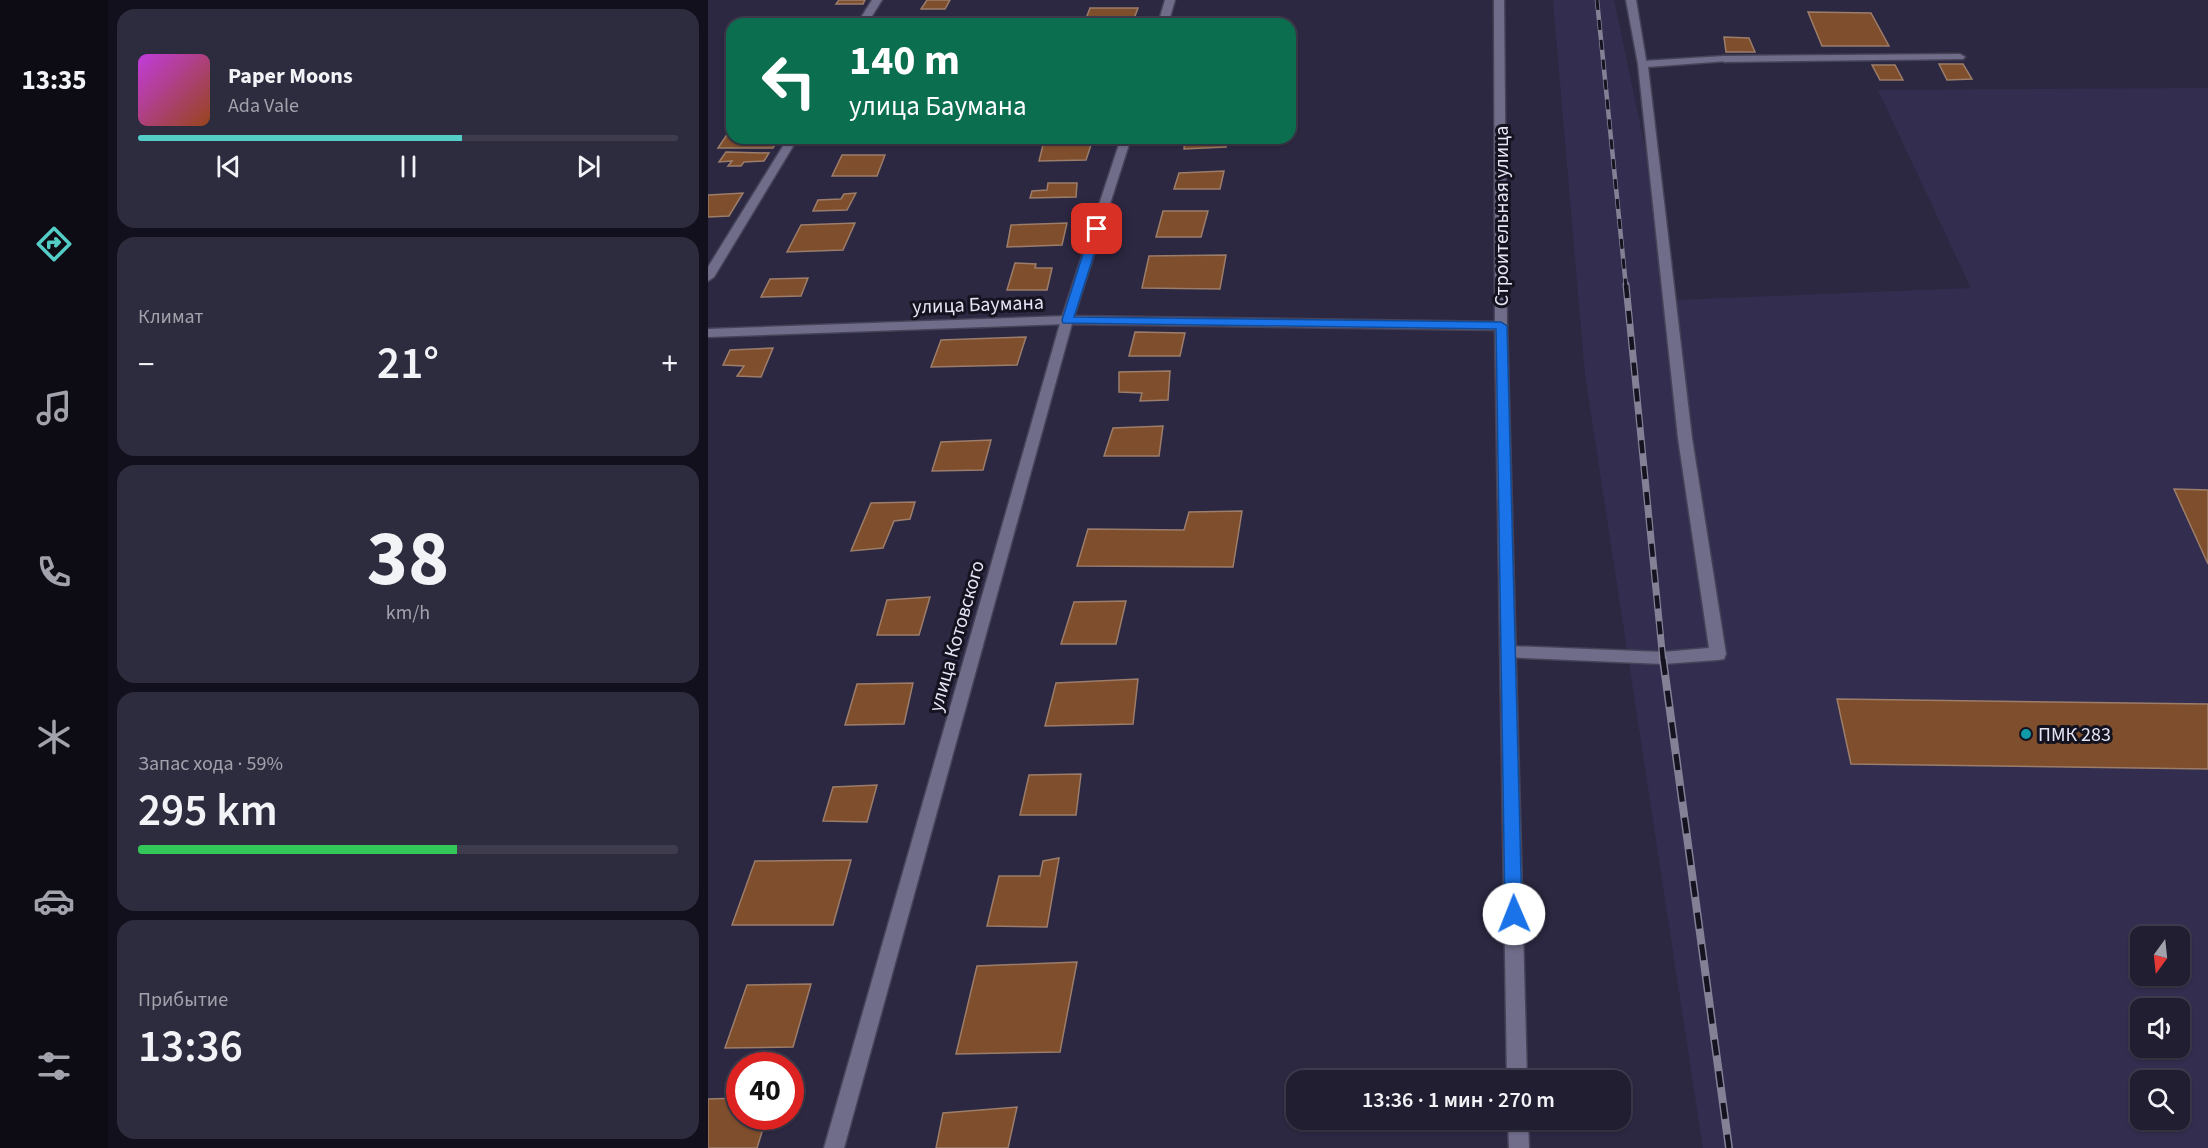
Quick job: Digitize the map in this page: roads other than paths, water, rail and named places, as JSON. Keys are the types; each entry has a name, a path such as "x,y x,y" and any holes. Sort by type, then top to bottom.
{"street":[{"path":"866,18 877,0"},
{"path":"1164,18 1170,0"},
{"name":"Строительная улица","path":"1499,0 1501,326 1517,1070"},
{"path":"1508,652 1663,658 1718,654 1685,438 1643,64 1631,0"},
{"path":"1643,64 1724,59 1960,57"},
{"path":"708,277 789,144"},
{"name":"улица Котовского","path":"834,1148 1067,320 1124,144"},
{"name":"улица Баумана","path":"708,333 1067,320 1501,326"},
{"path":"1518,1130 1519,1148"}],"railway":[{"path":"1597,0 1626,287"},
{"path":"1626,285 1663,661"},
{"path":"1663,659 1729,1148"}],"place":[{"name":"ПМК 283","path":"2026,734"}]}
